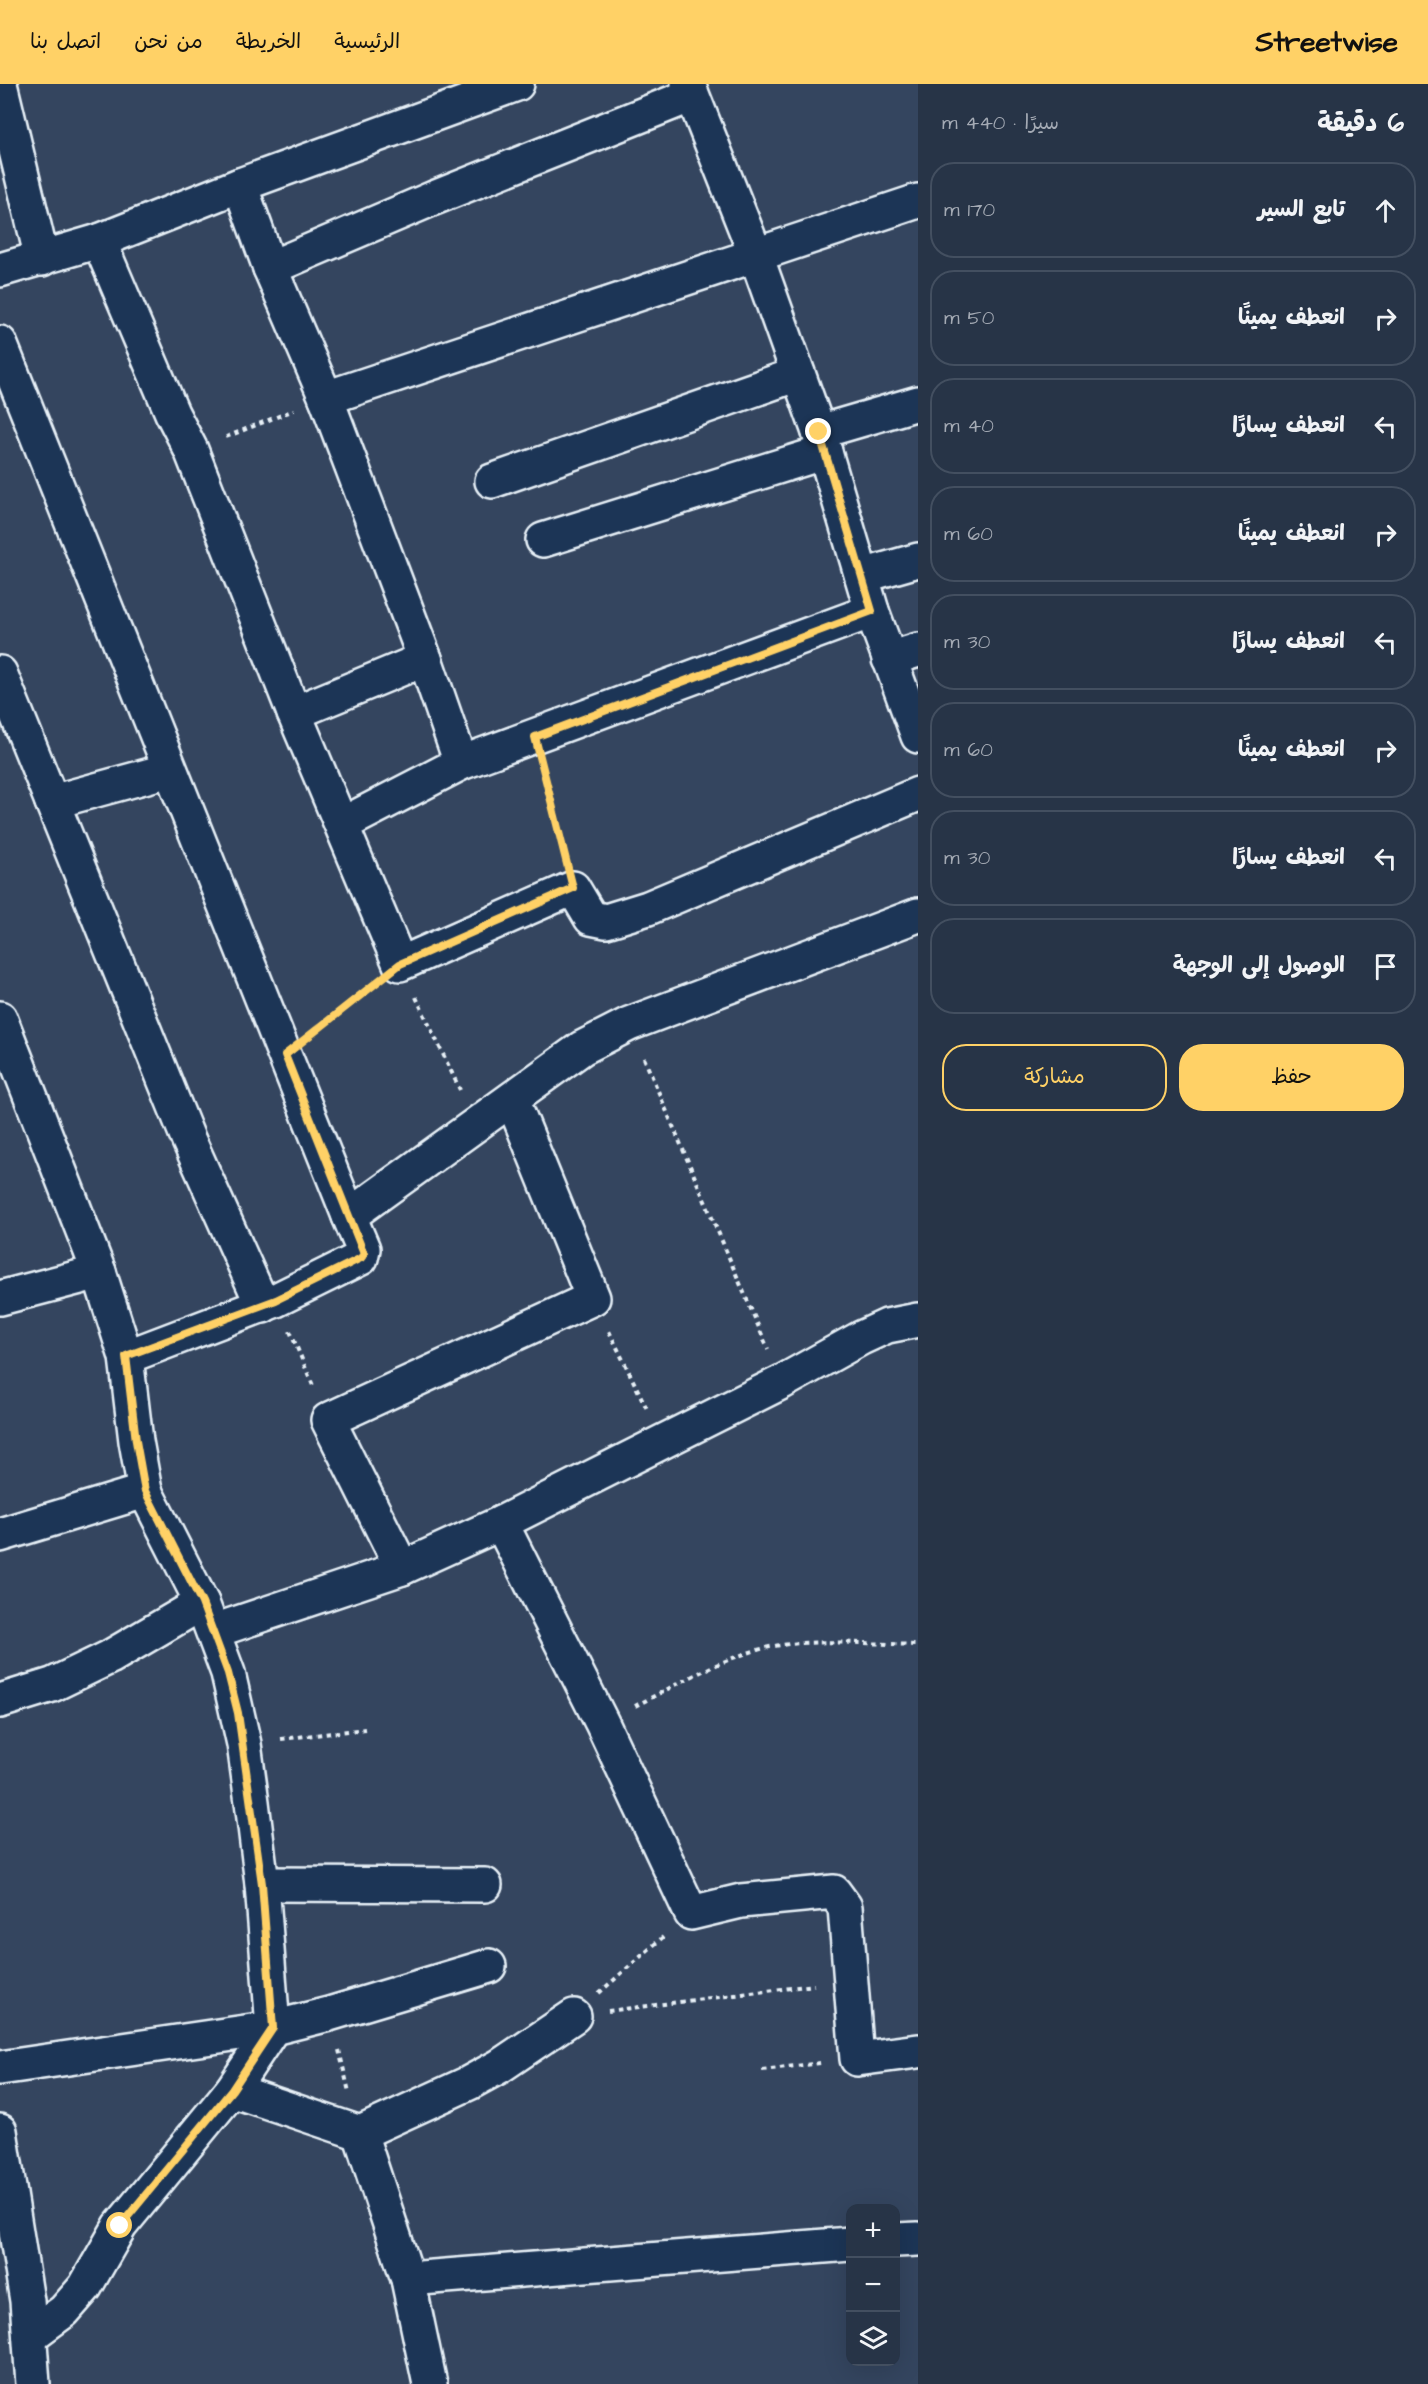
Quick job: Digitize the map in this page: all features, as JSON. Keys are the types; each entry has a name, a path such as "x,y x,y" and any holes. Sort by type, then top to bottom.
{"street":[{"path":"0,84 42,259"},
{"path":"0,270 99,241 240,185 517,84"},
{"path":"270,268 690,90 755,253 822,442 872,611 904,655 918,736"},
{"path":"240,185 270,268 326,398 425,659 461,763"},
{"path":"326,398 599,309 755,253 918,201"},
{"path":"99,241 172,413 191,450 294,713 343,824 400,964 573,888 591,918 606,921 648,908 918,794"},
{"path":"0,343 363,1249 361,1258 270,1303 126,1356"},
{"path":"492,481 798,374"},
{"path":"543,540 822,442 918,403"},
{"path":"862,576 918,560"},
{"path":"343,824 461,763 872,611"},
{"path":"294,713 425,659"},
{"path":"0,672 189,1142 270,1303"},
{"path":"52,802 170,770"},
{"path":"349,1216 387,1191 572,1054 629,1024 918,915"},
{"path":"0,1018 99,1272 126,1356 136,1441 145,1491 208,1617 228,1673 244,1744 262,1884 273,2028 232,2090 120,2226 85,2287 64,2311 30,2336"},
{"path":"402,1568 328,1420 593,1298 512,1099"},
{"path":"0,1298 99,1272"},
{"path":"0,1701 52,1685 110,1657 208,1617 402,1568 501,1523 782,1382 887,1326 918,1320"},
{"path":"0,1535 145,1491"},
{"path":"501,1523 602,1723 691,1913 741,1901 834,1892 845,1907 857,2059 918,2051"},
{"path":"262,1884 485,1885"},
{"path":"0,2068 273,2028 329,2014 489,1966"},
{"path":"232,2090 360,2133 469,2083 500,2066 574,2016"},
{"path":"0,2131 14,2304 30,2336 33,2384"},
{"path":"360,2133 408,2279 430,2384"},
{"path":"900,2240 918,2239"},
{"path":"408,2279 846,2244"}],"path":[{"path":"191,450 326,398"},
{"path":"535,737 573,888"},
{"path":"285,1055 400,964 476,1123"},
{"path":"629,1024 782,1382"},
{"path":"593,1298 664,1441"},
{"path":"270,1303 328,1420"},
{"path":"602,1723 698,1674 741,1656 774,1646 796,1644 918,1645"},
{"path":"244,1744 366,1729"},
{"path":"574,2016 691,1913"},
{"path":"574,2016 852,1980"},
{"path":"329,2014 360,2133"},
{"path":"762,2070 857,2059"}],"route":[{"path":"120,2226 232,2090 273,2028 262,1884 238,1713 214,1631 145,1491 136,1441 126,1356 263,1306 361,1258 364,1254 285,1055 340,1009 400,964 573,888 535,737 872,611 819,432"}]}
